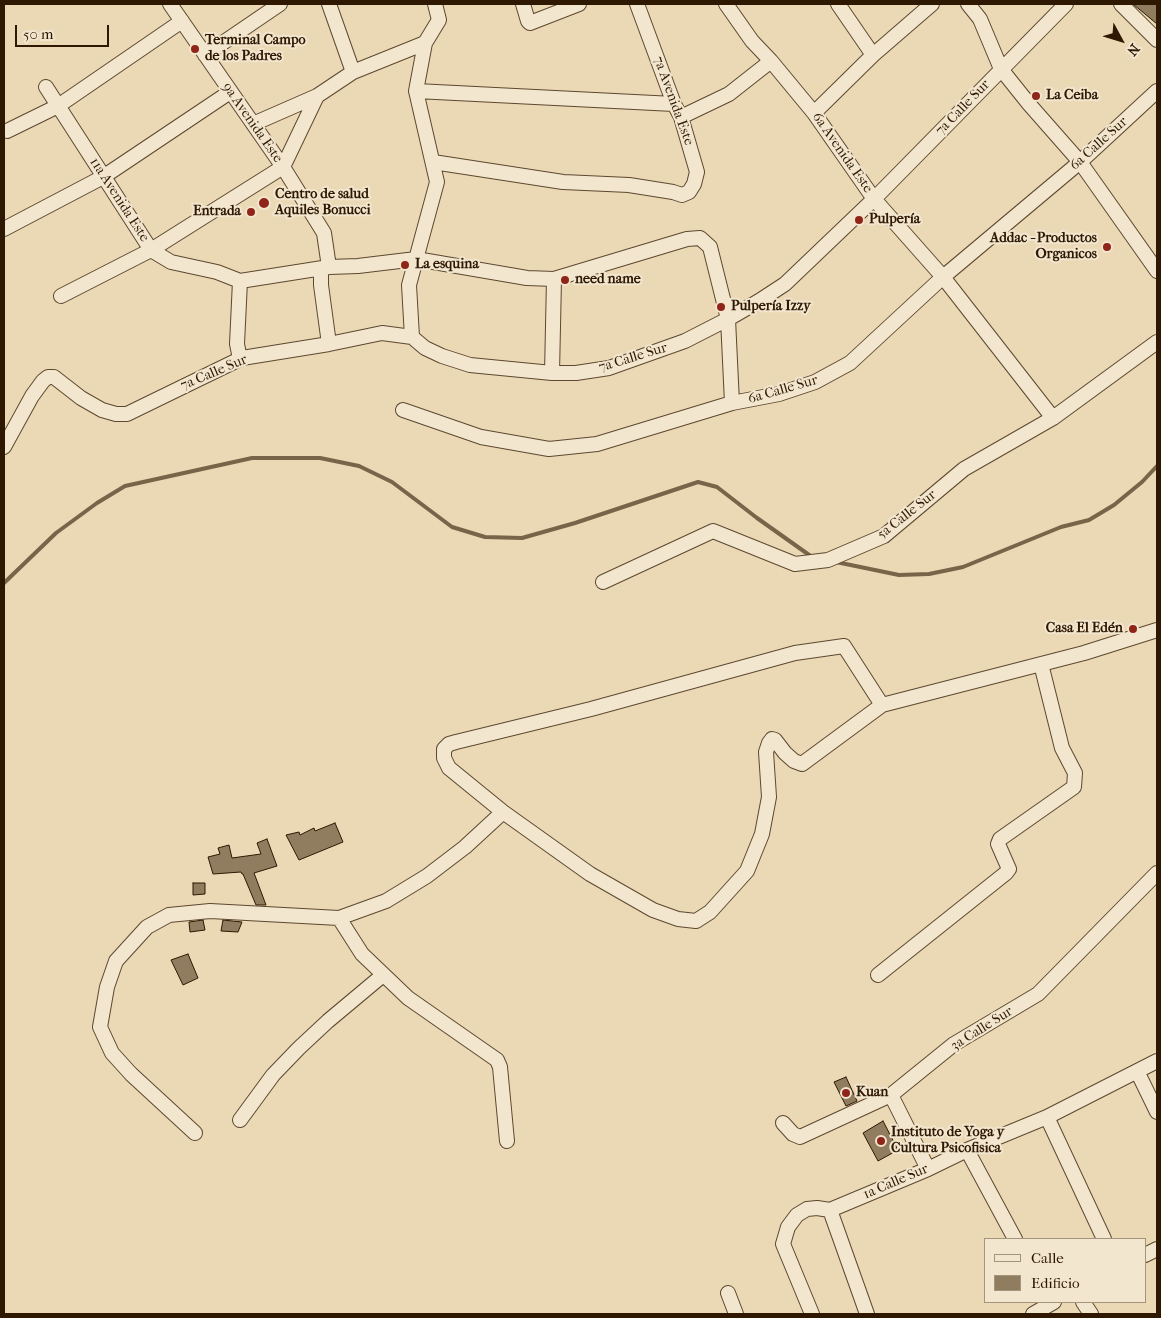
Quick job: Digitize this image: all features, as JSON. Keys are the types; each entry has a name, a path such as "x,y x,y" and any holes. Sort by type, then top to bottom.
{"street":[{"name":"9a Avenida Este","path":"170,4 283,167 324,233 325,268 321,285 329,344"},
{"path":"206,55 280,4"},
{"path":"329,4 353,72"},
{"path":"412,338 409,285 437,182 416,91 425,43 439,20 435,4"},
{"path":"523,4 530,23 579,4"},
{"name":"7a Avenida Este","path":"433,162 562,182 629,185 673,192 682,196 689,192 694,184 696,172 681,117 674,104 637,4"},
{"name":"6a Avenida Este","path":"726,4 752,41 772,61 814,113 874,199 943,277 1053,418"},
{"path":"838,4 873,55"},
{"path":"814,113 873,55 932,4"},
{"path":"968,4 980,19 1001,69 1080,162 1157,271"},
{"name":"7a Calle Sur","path":"4,446 32,396 48,377 54,377 81,398 102,410 116,414 127,414 240,359 329,344 382,332 412,338 425,348 442,356 470,365 552,373 576,373 609,368 685,342 759,302 785,284 874,199 1066,4"},
{"path":"1121,4 1157,40"},
{"path":"6,131 58,106 182,21"},
{"path":"254,124 317,96 353,72 425,43"},
{"path":"681,117 729,94 772,61"},
{"name":"11a Avenida Este","path":"46,87 152,250 170,262 245,280"},
{"path":"416,91 674,104"},
{"name":"6a Calle Sur","path":"403,410 481,437 549,449 597,444 732,403 779,394 815,382 850,363 943,277 1080,162 1157,91"},
{"path":"4,229 103,177 230,92"},
{"path":"61,296 152,250 283,167 317,96"},
{"path":"240,359 237,344 245,280 325,268 416,259 527,278 554,279 687,239 700,238 710,247 728,319 732,403"},
{"path":"552,373 554,279"},
{"name":"5a Calle Sur","path":"603,582 714,531 795,564 828,560 884,536 964,469 1053,418 1157,342"},
{"path":"882,705 844,646 795,653 591,709 449,744 444,749 444,758 450,768 503,812 590,874 653,910 678,919 696,921 710,912 747,871 762,834 769,797 766,752 772,739 794,761 802,764 882,705 1084,653 1157,630"},
{"path":"878,975 1006,873 1009,868 998,844 1000,839 1074,787 1075,773 1062,748 1041,664"},
{"path":"195,1133 131,1074 112,1053 100,1026 107,987 116,961 147,927 169,915 210,911 339,918 386,902 427,876 465,847 503,812"},
{"name":"3a Calle Sur","path":"783,1123 793,1134 800,1137 891,1096 954,1044 1038,994 1157,873"},
{"path":"339,918 362,954 383,976 408,998 497,1060 500,1067 507,1141"},
{"path":"240,1120 274,1075 299,1048 328,1021 383,976"},
{"name":"1a Calle Sur","path":"812,1314 783,1244 788,1227 797,1215 807,1209 830,1210 928,1169 1047,1117 1157,1061"},
{"path":"1137,1071 1157,1112"},
{"path":"891,1096 928,1169"},
{"path":"1047,1117 1104,1238"},
{"path":"968,1150 1014,1238"},
{"path":"830,1210 867,1314"},
{"path":"1146,1254 1157,1248"},
{"path":"728,1293 736,1314"},
{"path":"1033,1314 1051,1303"},
{"path":"1084,1303 1091,1314"}],"building":[{"path":"1133,4 1157,4 1157,24"},
{"path":"335,823 343,842 299,860 286,835 299,832 300,835 314,828 315,831"},
{"path":"267,839 277,866 254,873 266,905 256,905 241,872 213,874 208,857 220,854 218,848 229,845 232,858 261,854 257,843"},
{"path":"193,883 205,883 205,894 193,895"},
{"path":"203,920 205,930 190,932 189,922"},
{"path":"223,920 242,922 238,932 221,931"},
{"path":"188,954 198,978 183,985 171,960"},
{"name":"Kuan","path":"846,1077 857,1101 846,1106 834,1082"},
{"name":"Instituto de Yoga y Cultura Psicofisica","path":"883,1121 898,1150 878,1161 863,1133"}],"waterway":[{"path":"4,583 56,533 97,503 125,486 252,458 320,458 359,466 392,482 452,527 485,537 522,538 575,523 698,482 717,487 812,557"},
{"path":"836,562 899,575 929,574 963,567 1061,527 1089,520 1114,505 1142,482 1157,466"}],"place":[{"name":"Terminal Campo de los Padres","path":"195,49"},
{"name":"La Ceiba","path":"1036,96"},
{"name":"Centro de salud Aquiles Bonucci","path":"264,203"},
{"name":"Entrada","path":"251,212"},
{"name":"Pulpería","path":"859,220"},
{"name":"Addac - Productos Organicos","path":"1107,247"},
{"name":"La esquina","path":"405,265"},
{"name":"need name","path":"565,280"},
{"name":"Pulpería Izzy","path":"721,307"},
{"name":"Casa El Edén","path":"1133,629"},
{"name":"Kuan","path":"846,1093"},
{"name":"Instituto de Yoga y Cultura Psicofisica","path":"881,1141"}]}
